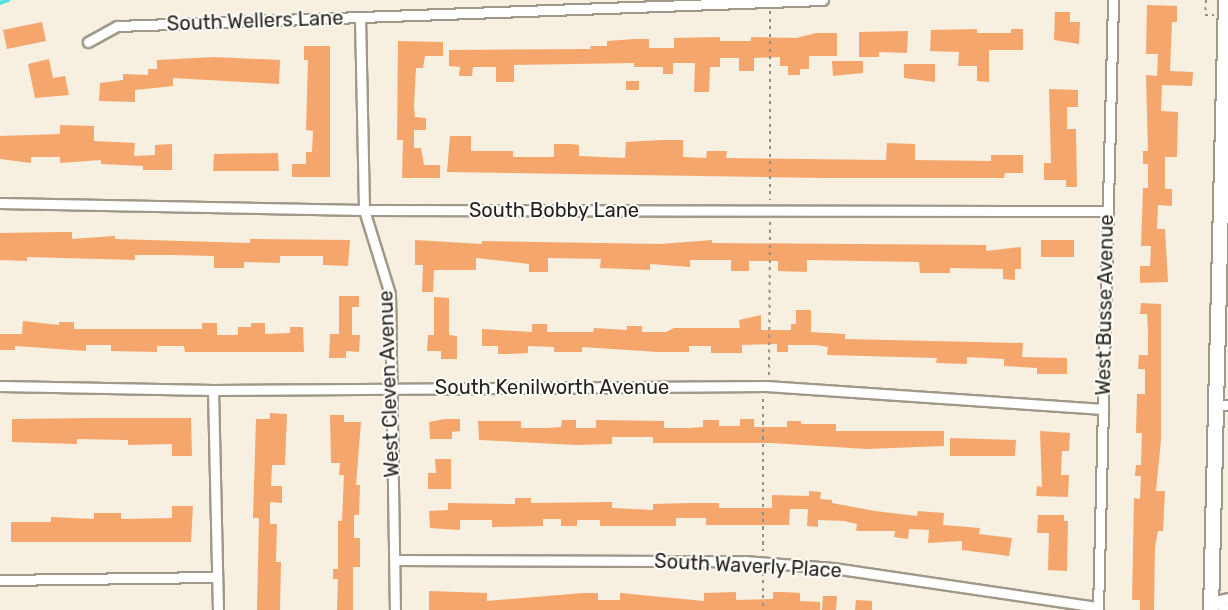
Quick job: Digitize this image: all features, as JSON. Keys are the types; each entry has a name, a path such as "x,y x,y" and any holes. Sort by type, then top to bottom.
{"main road":[{"path":"1211,606 1222,405 1226,0"}],"street":[{"name":"South Wellers Lane","path":"88,42 117,26 823,0"},
{"name":"West Busse Avenue","path":"1098,608 1113,0"},
{"name":"West Cleven Avenue","path":"360,17 364,210 390,294 395,610"},
{"name":"South Bobby Lane","path":"0,203 364,210 1108,211"},
{"name":"South Kenilworth Avenue","path":"0,386 213,390 766,386 1103,409"},
{"path":"213,390 218,610"},
{"name":"South Waverly Place","path":"395,560 744,561 833,568 1098,608"},
{"path":"0,580 217,577"},
{"path":"1211,606 1228,598"},
{"path":"1211,606 1228,608"}],"path":[{"path":"1205,15 1206,0"},
{"path":"770,2 770,201"},
{"path":"768,376 770,219"},
{"path":"763,399 763,550"},
{"path":"763,567 763,610"}],"building":[{"path":"1147,5 1177,6 1177,22 1172,22 1170,71 1193,72 1192,86 1162,85 1161,111 1178,112 1177,157 1165,157 1165,189 1172,189 1172,206 1158,205 1157,229 1165,229 1168,282 1140,283 1140,266 1150,266 1151,246 1141,246 1143,188 1148,188 1148,164 1143,164 1143,151 1148,151 1146,75 1157,76 1158,54 1146,54"},
{"path":"1055,12 1070,12 1070,22 1080,22 1079,44 1054,40"},
{"path":"42,22 46,41 7,49 3,30"},
{"path":"977,29 977,33 1011,33 1011,29 1023,29 1023,50 989,50 989,82 977,81 977,66 958,66 959,52 930,51 931,30"},
{"path":"908,31 907,53 879,52 879,57 859,57 859,32"},
{"path":"816,33 837,33 837,56 809,56 809,69 800,69 800,75 788,75 788,66 780,66 780,57 754,58 754,71 739,71 739,58 720,58 720,67 710,67 709,92 694,92 695,63 673,63 673,74 663,74 663,67 634,67 634,63 514,65 514,82 496,82 496,67 473,67 472,76 459,76 460,67 449,66 449,50 591,49 590,46 607,46 607,41 634,39 649,39 649,48 674,48 674,38 720,37 720,41 751,41 751,37 796,38"},
{"path":"398,41 443,42 443,56 425,56 423,68 416,68 414,106 415,117 426,118 426,130 414,130 414,148 421,148 424,165 440,165 440,178 402,178 403,140 397,140"},
{"path":"304,46 330,46 330,177 292,177 292,164 306,164 306,152 312,152 313,131 306,130 308,60 304,60"},
{"path":"214,57 280,60 279,84 173,78 173,86 135,90 135,102 99,101 100,83 123,80 123,74 148,75 148,69 157,69 157,60"},
{"path":"49,59 53,78 65,76 69,95 35,98 28,64"},
{"path":"832,61 863,61 863,73 833,76"},
{"path":"904,64 935,64 935,82 904,78"},
{"path":"626,81 639,81 639,90 626,90"},
{"path":"1049,89 1078,90 1078,107 1067,107 1067,129 1076,129 1077,187 1066,187 1066,180 1044,180 1044,163 1051,163"},
{"path":"60,125 94,126 94,141 135,143 134,156 155,155 155,145 172,144 172,170 143,170 143,166 101,164 101,160 60,163 60,157 31,157 31,163 0,159 0,136 60,134"},
{"path":"450,136 471,136 471,151 513,151 513,157 554,157 554,144 570,144 579,145 579,156 625,158 626,142 683,140 683,157 706,158 707,151 727,151 726,158 886,160 887,143 915,144 915,160 991,161 991,155 1023,155 1023,173 1005,173 1004,178 824,178 447,172"},
{"path":"278,153 279,171 213,171 214,154"},
{"path":"72,232 72,239 115,236 115,239 250,243 250,239 350,240 348,266 323,265 323,256 280,256 280,263 244,262 244,268 214,268 214,256 135,255 135,260 27,257 27,261 0,260 0,233"},
{"path":"415,240 482,244 482,241 660,244 712,240 712,243 986,245 986,251 1021,247 1021,269 1015,269 1015,280 1003,279 1003,269 950,268 950,273 920,273 919,262 807,260 807,272 778,271 778,261 749,261 749,271 731,271 731,260 690,260 690,267 650,264 650,270 600,268 601,259 548,258 548,272 529,272 529,264 476,258 476,270 434,270 433,292 422,292 423,265 415,265"},
{"path":"1041,240 1074,240 1074,257 1041,257"},
{"path":"339,296 359,296 359,307 352,307 352,335 360,335 359,352 346,351 346,358 329,358 330,334 339,334"},
{"path":"434,297 449,298 449,335 457,336 457,359 441,359 441,351 427,351 428,335 434,335"},
{"path":"1141,303 1161,304 1161,440 1156,491 1165,491 1163,531 1158,531 1155,547 1154,610 1140,610 1140,600 1132,600 1134,498 1140,499 1141,476 1135,476 1136,465 1141,465 1142,433 1136,433 1137,394 1145,394 1145,369 1138,369 1139,355 1148,355 1147,314 1140,314"},
{"path":"796,310 811,310 811,332 845,334 845,339 1023,343 1022,357 1067,358 1067,374 1037,374 1037,368 1004,366 1004,359 967,357 967,364 936,363 937,358 827,355 828,347 816,345 788,345 788,352 777,352 777,344 742,345 742,353 711,353 711,346 689,346 689,352 582,347 582,352 554,352 554,347 528,346 528,353 511,354 498,354 498,346 482,346 482,329 532,332 532,324 547,324 547,332 593,332 594,328 627,330 627,326 642,326 642,332 666,332 674,328 740,328 739,320 761,315 761,330 791,330 791,324 796,324"},
{"path":"23,321 59,325 59,322 74,322 74,329 202,329 202,323 217,323 217,335 238,335 238,327 251,327 251,323 265,323 265,334 290,333 290,327 303,327 304,352 185,352 184,346 157,346 157,352 111,351 111,345 86,345 86,351 15,346 15,350 0,350 0,334 22,334"},
{"path":"270,413 287,414 285,465 272,465 271,486 282,486 282,503 270,502 270,524 277,524 276,562 281,562 280,610 257,610 259,518 253,518 256,419 270,419"},
{"path":"330,415 344,415 344,422 361,422 356,485 360,485 359,515 354,515 354,538 360,538 360,567 353,567 353,610 337,610 338,579 333,579 333,569 338,569 338,521 342,521 344,475 339,475 340,463 331,463"},
{"path":"191,418 192,456 172,456 172,444 128,445 128,440 77,439 77,444 12,442 12,419"},
{"path":"460,419 460,431 452,432 452,439 430,439 429,422"},
{"path":"740,419 754,419 754,427 787,427 787,421 801,421 801,424 836,424 836,431 944,431 944,446 867,449 771,443 653,443 653,437 612,437 612,444 576,445 479,440 478,421 521,421 521,428 547,428 561,427 562,420 576,420 576,428 596,428 596,420 664,421 664,428 689,428 703,427 703,420 719,420 719,426 740,426"},
{"path":"1040,431 1070,433 1069,451 1062,451 1061,475 1069,475 1068,497 1036,496 1037,486 1042,487"},
{"path":"950,438 1016,440 1015,456 950,456"},
{"path":"435,459 451,459 451,489 428,489 428,473 436,473"},
{"path":"809,491 821,492 820,499 832,500 832,503 875,511 917,516 918,511 944,513 943,525 980,528 979,534 1012,538 1009,556 962,550 962,541 928,543 929,530 909,529 908,539 894,537 895,531 856,531 857,524 844,521 818,520 818,527 807,526 808,509 790,509 789,525 706,525 706,518 676,518 676,526 600,526 600,520 577,520 577,526 561,526 561,519 543,519 543,526 492,527 492,520 460,520 460,530 430,528 429,511 448,510 448,503 515,504 515,498 531,498 531,503 612,502 612,508 653,510 653,504 689,503 719,503 719,508 772,508 772,495 809,496"},
{"path":"172,506 193,506 191,542 11,542 11,522 51,522 51,517 94,519 94,513 121,513 121,519 172,518"},
{"path":"1038,515 1064,515 1064,521 1068,521 1067,571 1048,570 1049,533 1037,533"},
{"path":"429,591 487,593 487,601 583,593 598,593 598,600 620,600 620,593 704,601 704,593 736,592 736,600 773,599 773,592 783,592 800,593 800,601 820,602 820,610 429,610"},
{"path":"823,596 837,596 836,610 822,610"},
{"path":"856,600 872,601 872,610 855,610"}],"waterway":[{"path":"0,3 8,0"}]}
